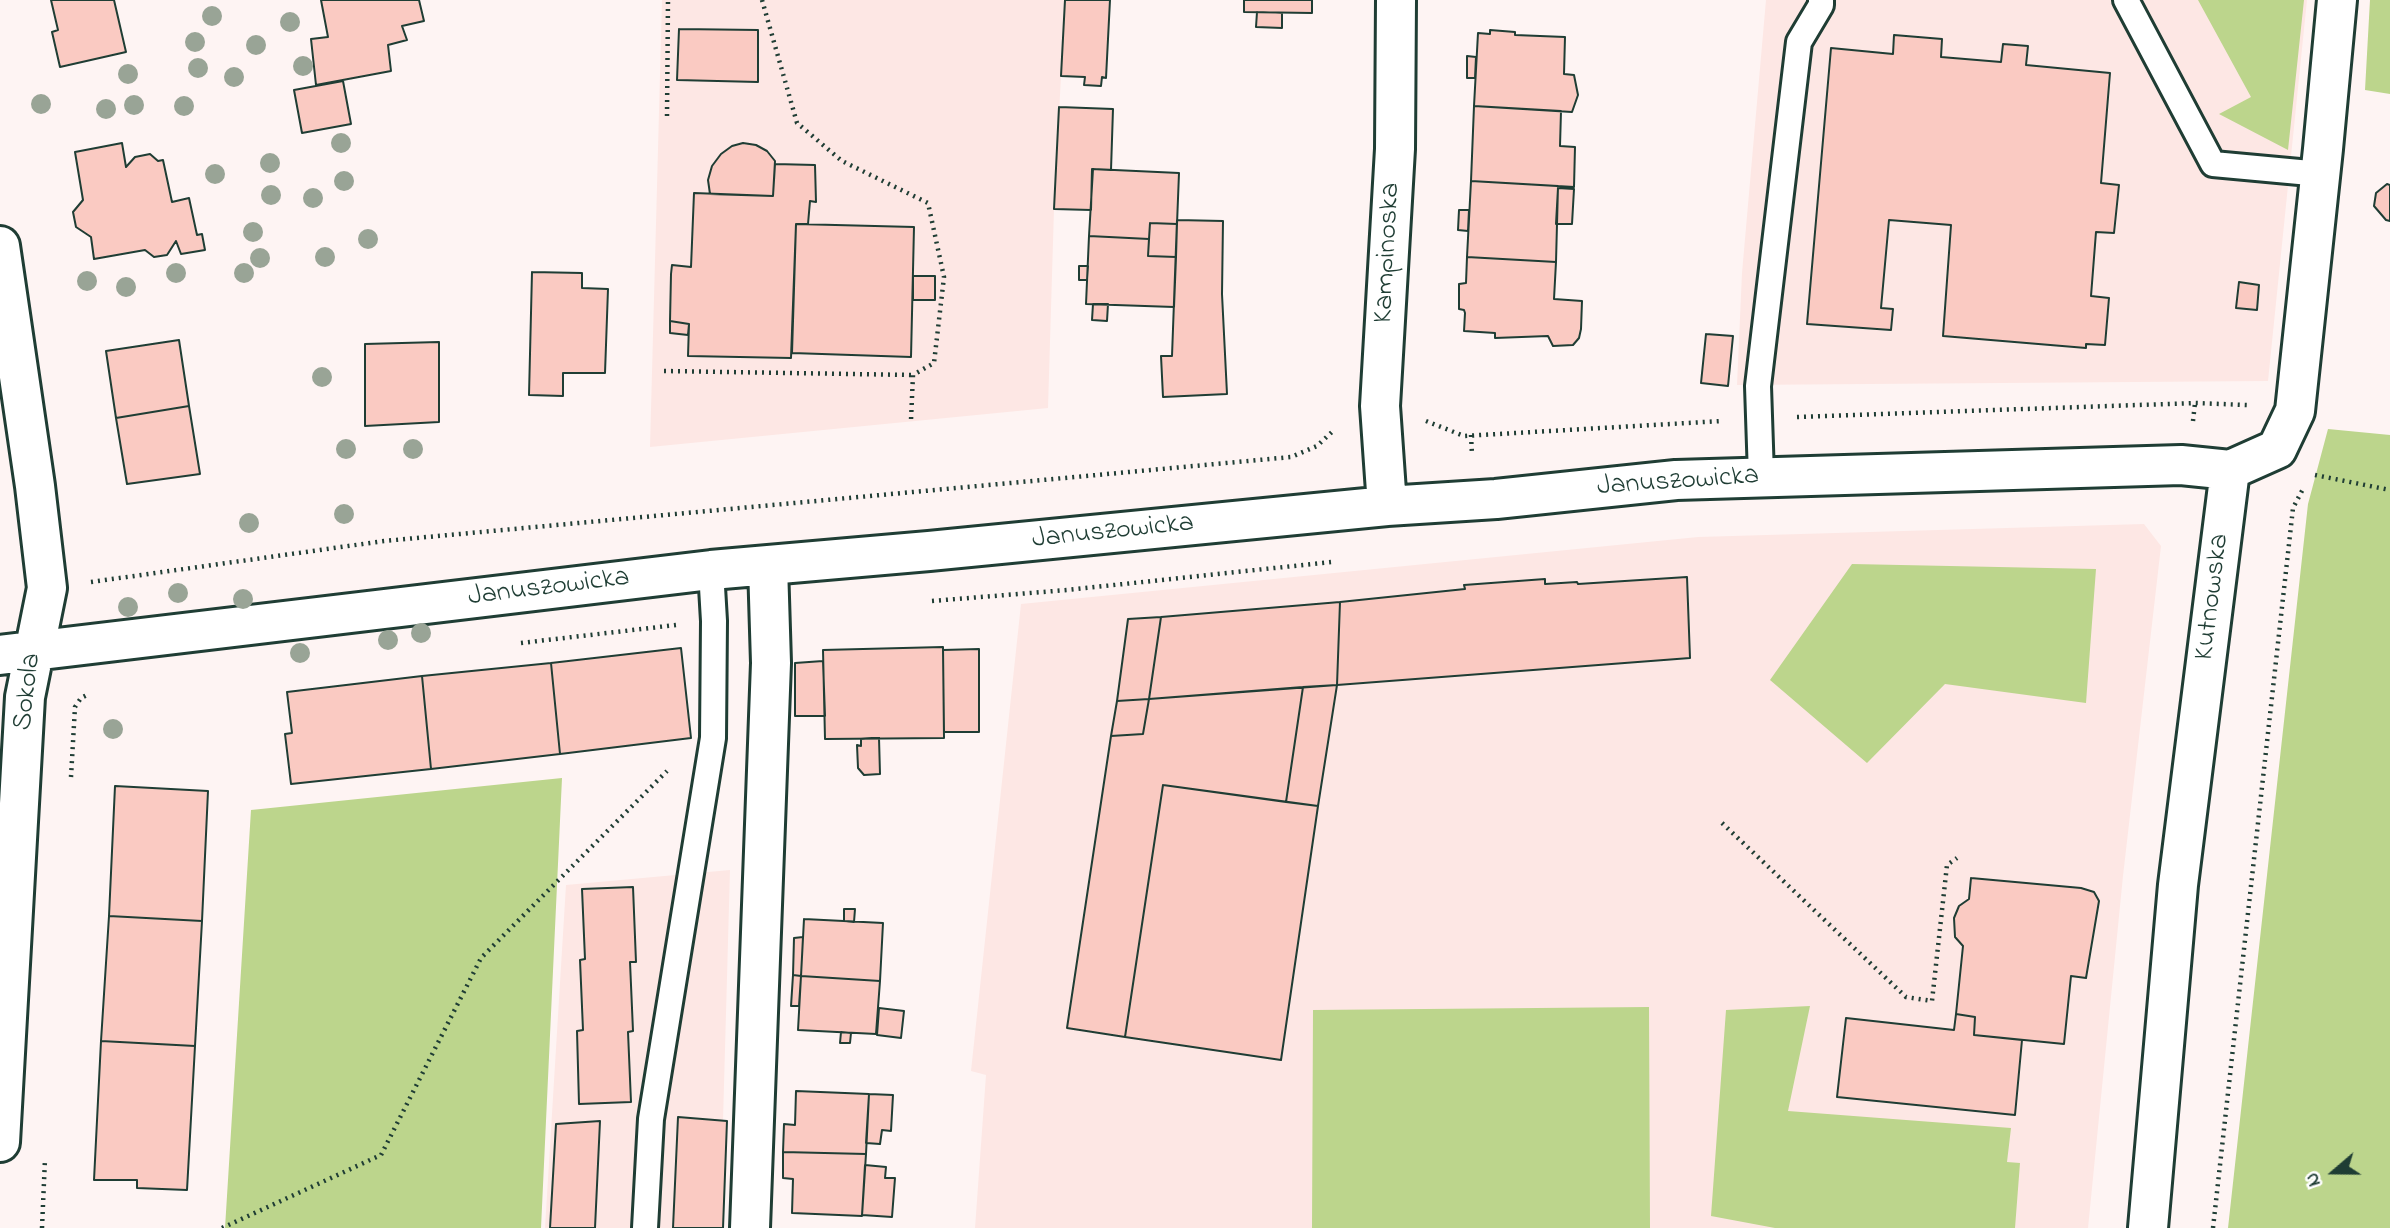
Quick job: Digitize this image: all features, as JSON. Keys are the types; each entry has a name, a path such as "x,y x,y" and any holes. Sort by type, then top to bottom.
{"street":[{"name":"Kampinoska","path":"1387,506 1380,417 1395,149 1396,0"},
{"path":"2230,470 2277,449 2295,411 2337,0"},
{"name":"Sokola","path":"0,246 47,588 17,653 26,697 0,1142"},
{"name":"Januszowicka","path":"17,653 711,570 1387,506 1496,499 1676,480 2188,466 2230,470"},
{"name":"Kutnowska","path":"2148,1228 2178,885 2230,470"},
{"path":"750,1228 770,689 768,565"}],"lane":[{"path":"1761,476 1758,386 1799,42 1821,5 1821,0"},
{"path":"2126,0 2213,164 2321,174"},
{"path":"645,1228 651,1119 713,738 714,621 711,570"}],"path":[{"path":"667,116 668,0"},
{"path":"664,371 914,375 934,363 944,277 928,202 842,162 797,123 762,0"},
{"path":"911,419 914,375"},
{"path":"47,588 384,541 1291,457 1317,446 1342,422 1380,417 1421,418 1464,436 1759,419 2195,403 2257,405 2295,411"},
{"path":"2188,466 2195,403"},
{"path":"2277,449 2311,474 2390,489"},
{"path":"2213,1228 2293,508 2311,474"},
{"path":"918,602 1067,590 1338,561"},
{"path":"507,645 714,621"},
{"path":"70,789 75,706 81,698 91,693"},
{"path":"222,1228 381,1155 481,958 687,752 713,738"},
{"path":"1721,823 1906,997 1932,1001 1947,866 1957,858"},
{"path":"42,1228 45,1158"}],"shaded area":[{"path":"662,0 1065,0 1054,209 1048,408 650,447"},
{"path":"1766,0 2307,0 2268,381 1737,385 1742,273"},
{"path":"2144,524 2161,546 2123,876 2088,1228 975,1228 986,1075 971,1071 1021,604 1698,537"},
{"path":"730,870 720,1228 545,1228 566,885"}],"green space":[{"path":"2198,0 2304,0 2288,150 2219,114 2251,97"},
{"path":"2370,0 2390,0 2390,94 2365,90"},
{"path":"2328,429 2390,435 2390,1228 2228,1228 2308,504"},
{"path":"1852,564 2096,569 2086,703 1945,684 1867,763 1770,680"},
{"path":"562,778 541,1228 225,1228 251,810"},
{"path":"1810,1006 1788,1111 2011,1128 2007,1162 2020,1163 2015,1228 1775,1228 1711,1216 1726,1010"},
{"path":"1649,1007 1650,1228 1312,1228 1313,1010"}],"building":[{"path":"51,0 114,0 126,52 60,67 52,32 58,30"},
{"path":"321,0 419,0 424,21 402,26 407,40 388,45 391,71 316,85 311,39 328,37"},
{"path":"1065,0 1110,0 1106,78 1102,77 1101,86 1084,85 1085,77 1061,76"},
{"path":"1244,0 1312,0 1312,13 1244,12"},
{"path":"1257,12 1282,13 1282,28 1256,27"},
{"path":"679,29 758,30 758,82 677,80"},
{"path":"1490,30 1515,32 1515,35 1565,37 1564,74 1574,75 1578,95 1572,112 1474,106 1478,33 1490,34"},
{"path":"1894,35 1942,39 1941,57 2001,62 2003,44 2028,46 2026,65 2110,73 2101,183 2119,185 2114,233 2096,232 2091,296 2109,298 2105,345 2086,344 2086,348 1943,336 1951,225 1889,220 1881,308 1893,309 1891,330 1807,324 1831,48 1893,54"},
{"path":"1467,56 1476,57 1475,78 1467,78"},
{"path":"343,81 351,124 302,133 294,90"},
{"path":"1474,106 1561,111 1560,146 1575,147 1574,187 1471,181"},
{"path":"1059,107 1113,109 1111,170 1092,169 1091,210 1054,209"},
{"path":"122,143 126,167 135,157 150,154 158,161 163,160 172,202 189,198 197,235 202,234 205,250 181,254 176,241 167,255 154,257 145,250 94,259 91,237 76,227 73,212 83,200 75,152"},
{"path":"743,143 756,145 767,151 775,161 773,196 710,194 708,180 712,166 721,154 732,146"},
{"path":"775,164 815,165 816,202 810,201 808,224 796,224 791,358 688,356 689,324 670,321 671,274 672,265 691,267 694,193 773,196"},
{"path":"1093,169 1179,173 1177,224 1150,223 1149,239 1089,236"},
{"path":"1471,181 1558,186 1556,262 1467,257"},
{"path":"2387,184 2390,185 2390,221 2374,206 2376,193"},
{"path":"1558,188 1574,189 1572,224 1556,224"},
{"path":"1459,210 1469,210 1468,231 1458,230"},
{"path":"1177,220 1223,221 1222,294 1227,394 1163,397 1161,356 1172,356"},
{"path":"1150,223 1177,224 1176,257 1148,256"},
{"path":"796,224 914,227 911,357 792,353"},
{"path":"1089,236 1149,239 1148,256 1176,257 1174,307 1086,304"},
{"path":"1467,257 1556,262 1554,299 1582,301 1579,338 1573,345 1553,346 1548,336 1495,338 1495,333 1464,331 1465,313 1459,309 1459,284 1466,283"},
{"path":"1079,266 1088,266 1087,280 1079,280"},
{"path":"532,272 582,273 582,288 608,289 605,373 563,373 563,396 529,395"},
{"path":"913,276 935,276 935,300 913,300"},
{"path":"2239,282 2259,285 2257,310 2236,308"},
{"path":"1093,304 1108,304 1107,321 1092,320"},
{"path":"670,321 689,324 688,335 670,333"},
{"path":"1706,334 1733,336 1728,386 1701,383"},
{"path":"179,340 189,406 116,418 106,351"},
{"path":"439,342 439,422 365,426 365,344"},
{"path":"189,406 200,474 127,484 116,418"},
{"path":"1687,577 1690,658 1337,685 1340,602 1465,589 1464,585 1545,579 1545,584 1578,584"},
{"path":"1340,602 1337,685 1149,699 1161,617"},
{"path":"1161,617 1149,699 1117,701 1128,619"},
{"path":"943,647 944,738 825,739 823,650"},
{"path":"681,648 691,738 560,754 551,663"},
{"path":"979,649 979,732 944,732 943,650"},
{"path":"823,661 825,716 795,716 795,663"},
{"path":"551,663 560,754 431,769 422,676"},
{"path":"422,676 431,769 291,784 285,734 292,733 287,692"},
{"path":"1337,685 1318,806 1286,802 1303,687"},
{"path":"1303,687 1286,802 1163,785 1125,1037 1067,1028 1111,736 1143,734 1149,699"},
{"path":"1149,699 1143,734 1111,736 1117,701"},
{"path":"879,738 880,774 864,775 858,768 857,745 861,746 861,739"},
{"path":"1163,785 1318,806 1281,1060 1125,1037"},
{"path":"115,786 208,791 202,921 109,916"},
{"path":"1971,878 2081,888 2094,892 2099,901 2086,978 2071,976 2064,1044 1974,1035 1975,1017 1956,1014 1963,946 1955,937 1954,918 1959,906 1969,899"},
{"path":"633,887 636,962 630,962 633,1031 628,1032 631,1102 579,1104 577,1031 583,1030 580,960 585,959 582,889"},
{"path":"844,909 855,909 854,922 844,921"},
{"path":"109,916 202,921 195,1046 101,1041"},
{"path":"804,919 883,923 880,981 801,976"},
{"path":"803,937 801,976 793,975 794,938"},
{"path":"793,975 801,976 799,1006 791,1006"},
{"path":"801,976 880,981 876,1034 798,1030"},
{"path":"879,1008 904,1011 901,1038 877,1035"},
{"path":"1956,1014 1975,1017 1974,1035 2022,1040 2015,1115 1837,1097 1846,1018 1954,1030"},
{"path":"841,1032 851,1033 850,1043 840,1043"},
{"path":"101,1041 195,1046 187,1190 137,1188 137,1180 94,1180"},
{"path":"796,1091 869,1094 866,1154 783,1152 784,1124 795,1125"},
{"path":"869,1094 893,1095 891,1131 882,1130 880,1144 866,1143"},
{"path":"678,1117 727,1121 723,1228 673,1228"},
{"path":"600,1121 595,1228 550,1228 556,1124"},
{"path":"783,1152 866,1154 862,1216 792,1213 793,1179 783,1178"},
{"path":"865,1165 886,1167 885,1178 895,1178 892,1217 862,1215"}]}
